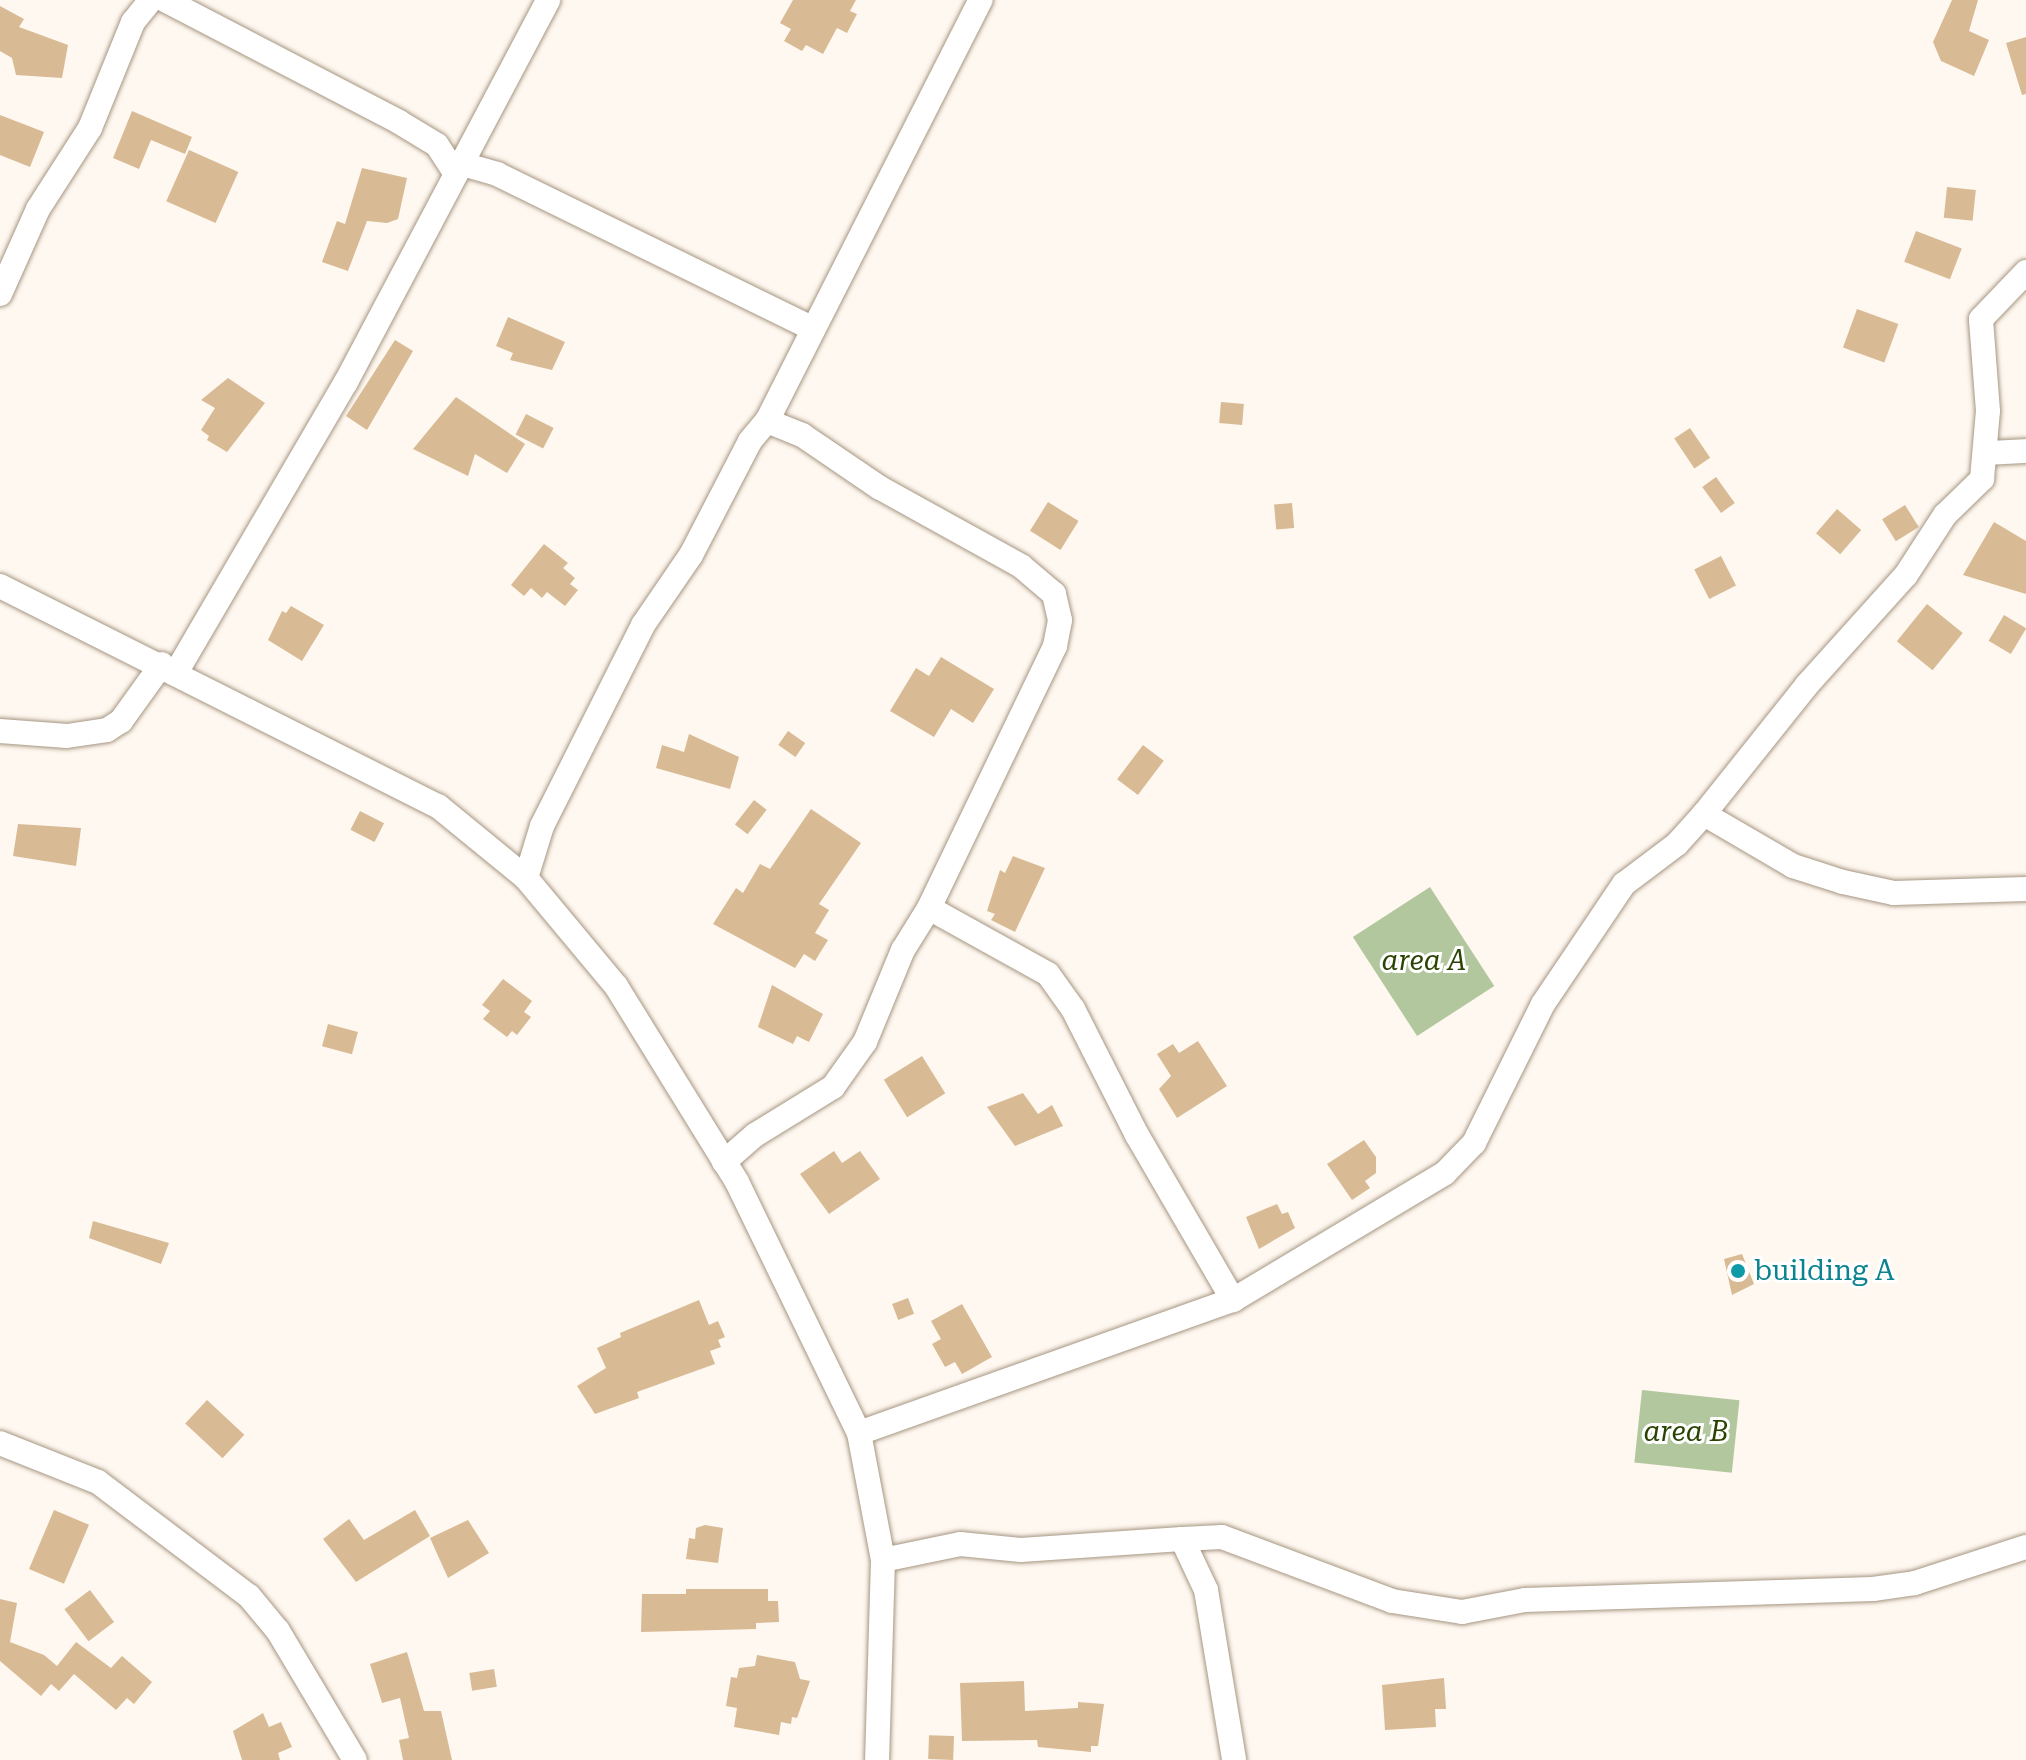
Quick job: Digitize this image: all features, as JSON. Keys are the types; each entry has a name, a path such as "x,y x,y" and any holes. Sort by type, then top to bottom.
{"street":[{"path":"0,294 38,209 90,128 133,22 151,0"},
{"path":"165,0 399,122 437,145 456,167 508,179 813,329"},
{"path":"0,731 67,736 107,730 121,721 170,667 346,382 456,167 548,0"},
{"path":"526,878 542,826 643,625 691,555 750,441 767,421 981,0"},
{"path":"859,1433 1233,1300 1445,1173 1474,1143 1543,1004 1624,884 1677,844 1704,814 1806,686 1906,575 1945,515 1982,479 1988,453 1981,319 2026,272"},
{"path":"724,1162 755,1135 833,1087 853,1061 903,950 929,908 1055,646 1060,620 1054,594 1005,556 880,488 802,435 767,421"},
{"path":"1988,453 2026,451"},
{"path":"0,586 170,667 438,806 526,878 616,986 724,1162 859,1433 883,1560 877,1760"},
{"path":"1704,814 1793,866 1843,882 1894,893 2026,889"},
{"path":"929,908 1048,974 1073,1009 1137,1135 1233,1300"},
{"path":"0,1443 98,1482 249,1596 278,1631 355,1760"},
{"path":"883,1560 960,1544 1021,1550 1222,1537 1392,1601 1462,1612 1539,1600 1873,1589 1915,1583 2026,1547"},
{"path":"1182,1539 1206,1590 1234,1760"}],"green space":[{"name":"area A","path":"1430,887 1494,986 1417,1036 1353,937"},
{"name":"area B","path":"1642,1390 1739,1400 1732,1473 1634,1463"}],"building":[{"path":"793,0 856,0 850,11 857,14 847,33 837,28 823,54 806,45 802,51 784,41 791,29 780,23"},
{"path":"1952,0 1978,0 1969,31 1989,40 1974,76 1941,61 1933,42"},
{"path":"0,6 24,19 19,27 68,45 62,78 16,75 12,58 0,51"},
{"path":"2026,37 2026,94 2022,95 2006,43"},
{"path":"132,111 192,137 185,154 151,140 139,169 113,158"},
{"path":"0,115 44,132 30,167 0,155"},
{"path":"189,150 238,172 216,223 166,201"},
{"path":"362,168 407,178 398,219 387,223 367,221 348,271 322,262 337,221 345,224"},
{"path":"1947,187 1976,190 1973,221 1944,218"},
{"path":"1916,231 1962,249 1950,279 1904,262"},
{"path":"1857,309 1898,324 1884,363 1843,348"},
{"path":"508,317 565,342 552,370 510,360 513,353 496,346"},
{"path":"395,340 413,351 367,430 346,416"},
{"path":"228,378 265,403 227,452 207,440 209,436 201,430 215,408 201,400"},
{"path":"456,397 525,444 507,473 475,454 468,476 413,449"},
{"path":"1221,402 1244,404 1242,425 1219,423"},
{"path":"526,414 554,428 543,449 516,434"},
{"path":"1690,428 1710,458 1694,468 1674,439"},
{"path":"1716,477 1735,503 1721,513 1702,487"},
{"path":"1048,502 1079,521 1061,550 1030,531"},
{"path":"1292,503 1294,528 1276,529 1274,505"},
{"path":"1905,505 1919,527 1896,541 1882,519"},
{"path":"1837,509 1861,530 1840,554 1816,533"},
{"path":"1994,522 2026,541 2026,594 1963,575"},
{"path":"544,544 568,563 563,568 575,578 570,584 578,590 565,606 547,592 542,598 531,588 524,596 511,585"},
{"path":"1721,556 1736,585 1709,599 1694,570"},
{"path":"1927,604 1963,633 1933,670 1897,641"},
{"path":"291,606 324,625 302,661 268,640 282,611 286,613"},
{"path":"2004,615 2026,628 2011,654 1989,641"},
{"path":"941,657 994,689 973,723 951,709 934,737 890,711 916,668 929,676"},
{"path":"788,731 805,743 795,757 778,745"},
{"path":"689,734 739,757 730,789 656,768 662,745 684,752"},
{"path":"1143,745 1164,761 1138,795 1117,779"},
{"path":"754,800 767,810 748,834 735,824"},
{"path":"811,809 861,843 819,904 829,910 815,933 828,940 815,961 804,954 795,968 713,924 736,888 743,893 760,864 770,869"},
{"path":"360,811 384,823 375,842 350,830"},
{"path":"18,824 81,828 76,866 13,856"},
{"path":"1013,856 1045,868 1015,932 991,920 995,914 987,911 1000,870 1005,873"},
{"path":"503,979 532,1001 524,1012 531,1017 517,1035 512,1031 507,1037 483,1019 490,1011 482,1005"},
{"path":"772,985 823,1014 809,1042 797,1036 793,1044 758,1027"},
{"path":"328,1024 358,1032 352,1054 322,1046"},
{"path":"1198,1041 1227,1086 1177,1118 1159,1089 1171,1076 1157,1054 1173,1044 1179,1053"},
{"path":"922,1056 945,1093 907,1117 884,1080"},
{"path":"1023,1093 1038,1114 1052,1105 1063,1126 1015,1146 987,1107"},
{"path":"1364,1140 1376,1157 1376,1173 1365,1181 1370,1188 1352,1200 1327,1164"},
{"path":"834,1151 842,1163 860,1151 880,1179 829,1214 800,1174"},
{"path":"1277,1204 1282,1214 1288,1212 1295,1228 1259,1249 1246,1217"},
{"path":"93,1221 169,1243 161,1264 89,1238"},
{"name":"building A","path":"1742,1254 1754,1284 1732,1295 1724,1259"},
{"path":"908,1298 914,1314 898,1320 892,1304"},
{"path":"699,1300 709,1325 718,1321 725,1337 718,1340 721,1347 710,1351 715,1364 637,1392 639,1398 595,1414 577,1386 606,1368 597,1348 621,1337 620,1333"},
{"path":"962,1304 992,1357 962,1374 955,1362 945,1367 932,1344 941,1339 931,1321"},
{"path":"207,1400 244,1435 222,1458 185,1423"},
{"path":"54,1510 89,1525 64,1584 29,1569"},
{"path":"415,1510 430,1536 356,1582 323,1539 349,1519 364,1540"},
{"path":"468,1520 489,1553 448,1578 430,1538"},
{"path":"705,1525 723,1528 718,1563 686,1559 689,1538 695,1539 696,1528"},
{"path":"686,1589 768,1589 768,1601 778,1601 779,1622 756,1623 756,1629 641,1632 642,1594 686,1594"},
{"path":"90,1590 114,1622 89,1641 64,1609"},
{"path":"0,1599 17,1603 10,1642 44,1655 57,1666 76,1642 111,1668 122,1656 152,1682 134,1704 127,1698 116,1710 74,1674 59,1691 51,1684 41,1696 0,1661"},
{"path":"407,1652 424,1711 441,1711 452,1760 403,1760 399,1740 409,1738 400,1698 382,1703 370,1664"},
{"path":"757,1655 795,1662 800,1679 810,1681 797,1718 792,1717 791,1724 781,1722 779,1735 734,1727 737,1708 726,1706 731,1677 737,1678 739,1668 755,1666"},
{"path":"494,1669 497,1687 472,1691 469,1673"},
{"path":"1444,1678 1446,1709 1435,1709 1436,1727 1385,1730 1382,1685"},
{"path":"1024,1681 1025,1711 1078,1708 1078,1702 1104,1704 1098,1746 1091,1746 1091,1752 1038,1747 1037,1740 962,1741 960,1683"},
{"path":"263,1713 269,1727 281,1722 292,1747 278,1753 280,1760 242,1760 233,1731"},
{"path":"929,1735 954,1736 953,1760 928,1759"}],"place":[{"name":"building A","path":"1738,1271"}]}
